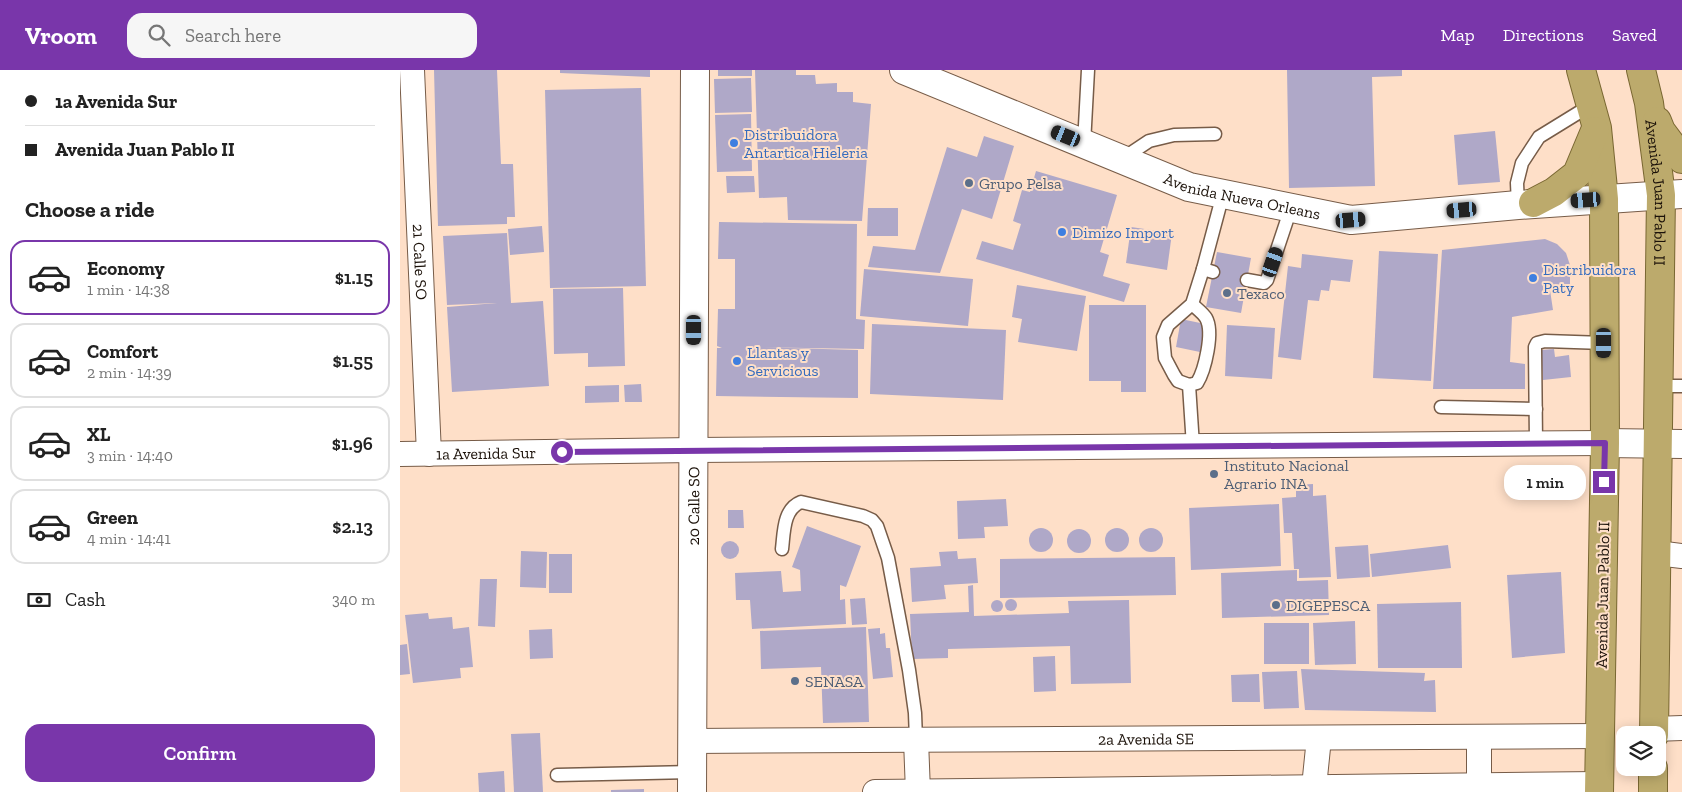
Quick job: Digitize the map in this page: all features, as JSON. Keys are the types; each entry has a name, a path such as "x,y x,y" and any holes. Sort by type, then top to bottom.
{"highway":[{"name":"Avenida Juan Pablo II","path":"1581,70 1594,116 1604,199 1605,443 1599,788"},
{"name":"Avenida Juan Pablo II","path":"1641,70 1672,195 1669,554 1655,726"},
{"path":"1649,102 1661,131 1681,156"},
{"path":"1526,204 1554,192 1577,174 1594,116"},
{"path":"1653,776 1653,792"}],"street":[{"name":"21 Calle SO","path":"412,70 409,226 429,454"},
{"name":"20 Calle SO","path":"692,782 696,70"},
{"name":"Avenida Nueva Orleans","path":"904,70 1189,186 1351,220 1526,204 1672,195"},
{"name":"1a Avenida Sur","path":"400,454 1536,443 1670,444"},
{"path":"1666,730 1682,728"},
{"name":"2a Avenida SE","path":"692,741 1600,736"},
{"path":"1479,737 1479,785"},
{"path":"1314,787 1319,738"},
{"path":"916,740 918,792"},
{"path":"875,792 1479,785 1599,788"}],"lane":[{"path":"1084,144 1088,70"},
{"path":"1526,204 1517,183 1522,163 1539,137 1594,116"},
{"path":"1122,159 1149,141 1174,135 1215,134"},
{"path":"1192,304 1206,318 1209,330 1208,348 1201,376 1197,383 1189,385 1178,381 1174,376 1165,358 1163,337 1168,325 1192,304 1208,270 1223,194"},
{"path":"1247,280 1264,282 1267,280 1292,208"},
{"path":"1536,443 1535,347 1538,343 1545,341 1604,343"},
{"path":"1189,385 1193,446"},
{"path":"1441,408 1536,409"},
{"path":"782,549 785,525 790,509 800,502 864,516 872,520 877,526 888,558 898,605 915,713 916,740"},
{"path":"557,775 692,782"}],"building":[{"path":"434,70 497,70 501,164 513,164 515,217 507,217 507,224 438,226"},
{"path":"560,70 650,70 650,77 560,73"},
{"path":"718,70 752,70 752,76 718,76"},
{"path":"755,70 796,70 796,75 815,75 816,84 837,83 837,92 853,92 853,102 871,104 862,221 788,220 787,197 759,198"},
{"path":"1287,70 1402,70 1402,76 1372,77 1375,186 1289,188"},
{"path":"751,78 752,112 715,113 714,79"},
{"path":"641,88 646,286 550,288 545,90"},
{"name":"Distribuidora Antartica Hieleria","path":"751,114 752,171 717,172 715,115"},
{"path":"1495,131 1500,182 1458,185 1454,135"},
{"name":"Grupo Pelsa","path":"984,136 1014,146 992,219 962,209 940,273 868,267 873,246 915,250 947,147 977,157"},
{"name":"Dimizo Import","path":"1036,171 1117,195 1100,252 1109,255 1103,276 1130,284 1124,302 976,259 982,241 1013,250 1021,224 1013,221 1022,190 1030,192"},
{"path":"726,176 754,176 755,192 727,193"},
{"path":"868,208 898,208 898,236 867,236"},
{"path":"719,222 857,224 856,319 865,320 864,349 751,347 858,350 858,398 716,396 717,348 722,348 717,346 718,309 735,309 735,259 718,259"},
{"path":"542,226 544,252 510,255 508,229"},
{"path":"1131,227 1172,233 1167,270 1126,263"},
{"path":"507,233 511,303 543,301 549,386 452,392 447,307 497,303 447,305 443,236"},
{"path":"1545,239 1557,244 1566,253 1570,265 1570,290 1550,290 1553,310 1512,317 1510,362 1525,364 1525,389 1433,389 1442,250"},
{"path":"1379,251 1438,254 1431,381 1373,378"},
{"name":"Texaco","path":"1217,252 1251,258 1241,313 1206,307"},
{"path":"1302,254 1353,260 1350,282 1331,280 1329,291 1321,290 1319,301 1308,300 1301,360 1278,357 1288,266 1301,268"},
{"path":"864,269 973,279 968,326 860,316"},
{"path":"1017,285 1086,296 1077,351 1018,342 1022,319 1012,317"},
{"path":"623,288 625,366 588,367 588,353 554,354 553,289"},
{"path":"1089,305 1146,305 1146,392 1121,392 1121,381 1089,381"},
{"name":"Texaco","path":"1181,319 1205,324 1200,352 1176,347"},
{"path":"872,324 1006,330 1003,400 870,394"},
{"path":"1227,325 1275,328 1272,379 1225,376"},
{"path":"1554,349 1555,357 1569,355 1571,377 1543,380 1541,350"},
{"path":"641,384 642,402 625,402 624,385"},
{"path":"619,385 619,402 585,403 585,386"},
{"path":"1313,484 1313,496 1326,495 1331,577 1299,578 1299,569 1294,569 1292,533 1284,533 1282,498 1296,497 1296,485"},
{"path":"1006,499 1008,526 984,527 985,538 958,539 957,501"},
{"path":"1279,504 1281,566 1191,570 1189,508"},
{"path":"728,510 743,510 744,528 728,528"},
{"path":"807,526 861,546 846,587 840,585 840,600 845,599 846,624 752,629 750,600 736,600 735,573 781,571 783,592 801,591 800,570 792,567"},
{"path":"1041,528 1046,529 1052,535 1052,545 1046,551 1041,552 1036,551 1030,545 1029,540 1030,535 1036,529"},
{"path":"1117,528 1122,529 1128,535 1128,545 1122,551 1117,552 1112,551 1106,545 1105,540 1106,535 1112,529"},
{"path":"1151,528 1156,529 1162,535 1162,545 1156,551 1151,552 1146,551 1140,545 1139,540 1140,535 1146,529"},
{"path":"1079,529 1084,530 1090,536 1090,546 1084,552 1079,553 1074,552 1068,546 1067,541 1068,536 1074,530"},
{"path":"730,541 736,544 739,550 736,556 730,559 724,556 721,550 724,544"},
{"path":"1368,545 1370,577 1337,579 1335,547"},
{"path":"1448,545 1451,568 1372,577 1370,554"},
{"path":"521,551 547,552 546,588 520,587"},
{"path":"957,551 958,559 976,558 978,583 944,585 946,599 912,602 910,568 941,566 939,552"},
{"path":"549,554 572,554 572,593 549,593"},
{"path":"1175,557 1176,595 1000,598 1000,559"},
{"path":"1297,570 1297,581 1328,580 1329,615 1222,618 1221,573"},
{"path":"1561,572 1565,653 1512,658 1507,575"},
{"path":"480,579 497,579 495,627 478,626"},
{"path":"973,585 974,616 1069,613 1068,601 1129,600 1131,683 1071,684 1070,646 948,649 948,658 912,659 910,614 969,612 968,586"},
{"path":"865,598 867,624 852,625 850,599"},
{"path":"1009,599 1013,599 1017,605 1013,611 1009,611 1005,607 1005,603"},
{"path":"995,600 999,600 1003,606 999,612 995,612 991,608 991,604"},
{"path":"1461,602 1462,668 1378,668 1377,604"},
{"path":"428,613 429,619 452,617 453,629 469,627 473,667 460,668 461,678 413,683 405,615"},
{"path":"1355,621 1356,664 1315,665 1313,623"},
{"path":"1264,623 1309,623 1309,664 1264,664"},
{"path":"866,627 869,722 823,723 821,667 761,669 760,631"},
{"path":"880,628 880,634 885,633 886,648 890,648 893,677 873,679 868,629"},
{"path":"552,629 553,658 530,659 529,630"},
{"path":"407,644 410,674 400,675 400,645"},
{"path":"1055,656 1056,691 1034,692 1033,657"},
{"path":"1301,669 1425,673 1424,681 1435,680 1436,712 1305,710"},
{"path":"1297,671 1299,708 1264,709 1262,672"},
{"path":"1259,674 1260,702 1232,702 1231,675"},
{"path":"540,733 543,792 514,792 511,734"},
{"path":"504,771 505,792 479,792 478,773"},
{"path":"644,789 644,792 611,792 611,790"}],"place":[{"name":"Distribuidora Antartica Hieleria","path":"734,143"},
{"name":"Grupo Pelsa","path":"969,183"},
{"name":"Dimizo Import","path":"1062,232"},
{"name":"Distribuidora Paty","path":"1533,278"},
{"name":"Texaco","path":"1227,293"},
{"name":"Llantas y Servicious","path":"737,361"},
{"name":"Instituto Nacional Agrario INA","path":"1214,474"},
{"name":"DIGEPESCA","path":"1276,605"},
{"name":"SENASA","path":"795,681"}],"route":[{"path":"562,452 734,449 1605,443 1604,482"}]}
